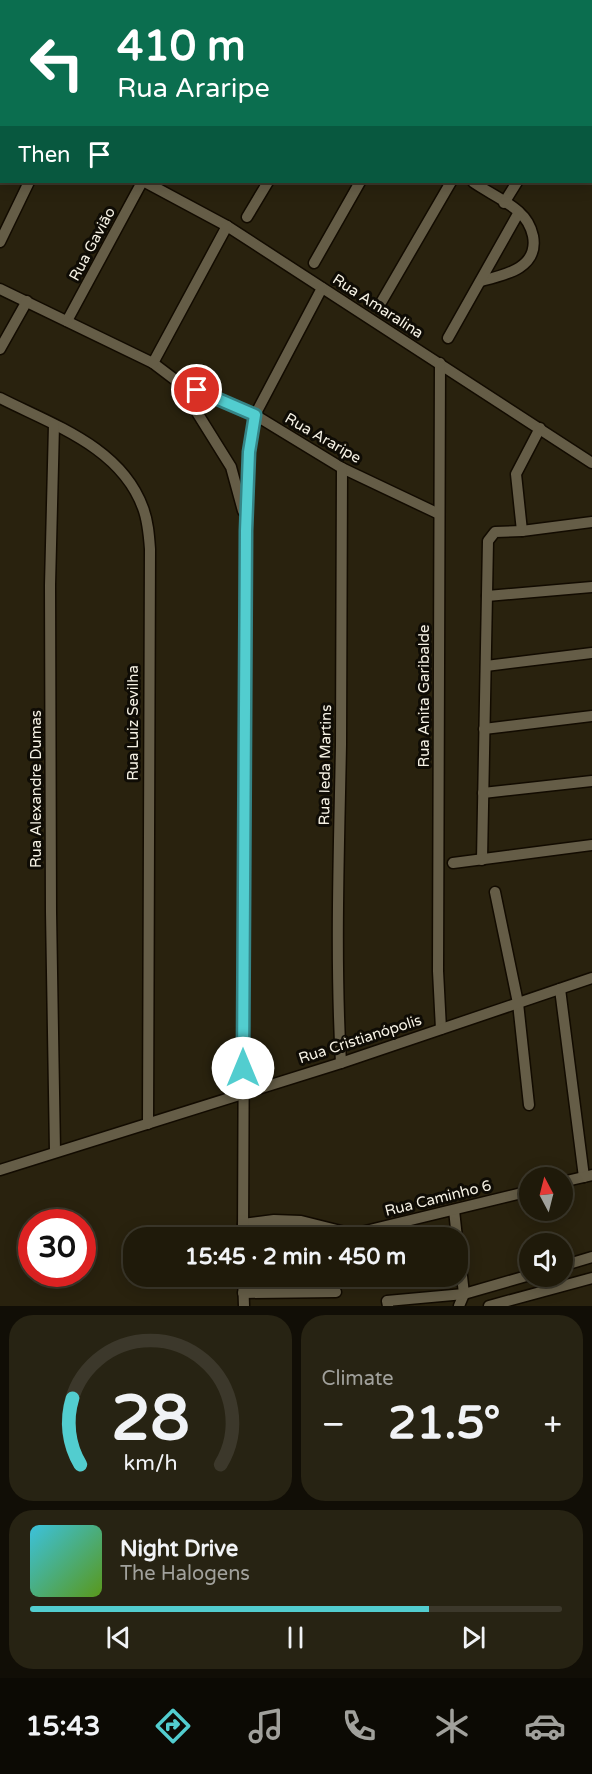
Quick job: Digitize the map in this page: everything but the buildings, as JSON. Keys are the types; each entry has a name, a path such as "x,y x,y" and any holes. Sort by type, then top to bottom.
{"street":[{"path":"0,242 29,183"},
{"name":"Rua Gavião","path":"68,321 143,183"},
{"path":"247,217 267,183"},
{"path":"314,263 359,183"},
{"path":"379,306 450,183"},
{"path":"474,183 519,212 531,228 534,241 528,262 504,275 481,281"},
{"path":"504,203 516,183"},
{"name":"Rua Amaralina","path":"162,186 592,463"},
{"path":"448,338 519,212"},
{"path":"153,363 227,226"},
{"path":"243,1224 246,531 249,443 255,415 321,288"},
{"name":"Rua Araripe","path":"0,289 153,363 178,382 255,415 342,468 440,514"},
{"path":"0,349 27,301"},
{"name":"Rua Anita Garibalde","path":"440,363 438,971 441,1029"},
{"path":"178,382 231,467 246,531"},
{"name":"Rua Luiz Sevilha","path":"0,398 94,445 122,471 138,496 147,519 150,549 148,1124"},
{"name":"Rua Alexandre Dumas","path":"54,425 50,597 51,912 55,1152"},
{"path":"522,531 516,474 540,429"},
{"name":"Rua Ieda Martins","path":"341,1063 337,995 337,865 342,468"},
{"path":"482,860 488,541 491,534 495,532 592,522"},
{"path":"487,596 592,587"},
{"path":"486,666 592,653"},
{"path":"484,729 592,716"},
{"path":"483,793 592,781"},
{"path":"453,863 592,845"},
{"path":"495,892 518,1003 529,1105"},
{"name":"Rua Cristianópolis","path":"0,1170 242,1092 341,1063 592,978"},
{"path":"560,990 588,1176 573,1179"},
{"name":"Rua Caminho 6","path":"243,1224 274,1220 301,1221 353,1234 519,1194"},
{"path":"454,1210 456,1227"},
{"path":"573,1263 592,1257"},
{"path":"388,1306 387,1301 464,1294 519,1278"},
{"path":"489,1306 592,1278"},
{"path":"243,1287 244,1306"},
{"path":"459,1306 464,1294 463,1287"},
{"path":"243,1293 336,1292"}],"route":[{"path":"197,390 255,415 250,435 246,531 243,1068"}]}
